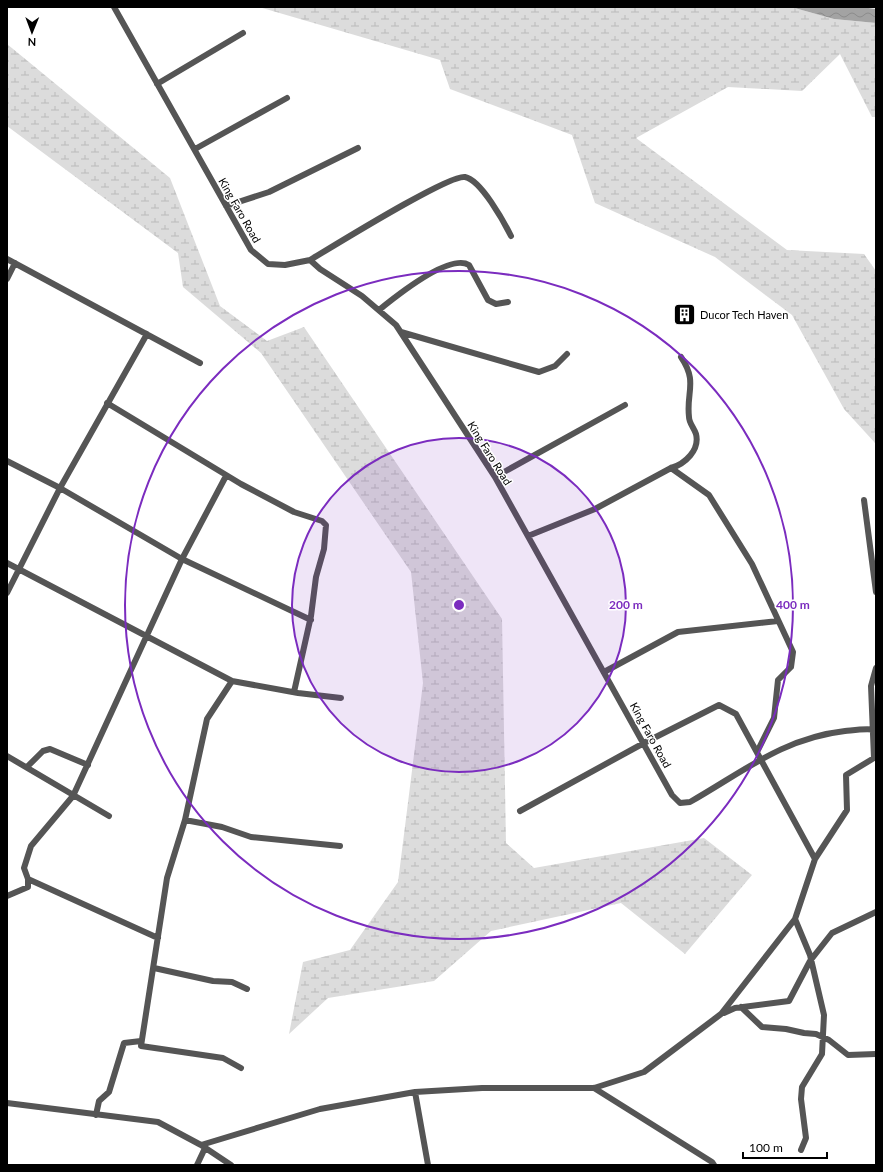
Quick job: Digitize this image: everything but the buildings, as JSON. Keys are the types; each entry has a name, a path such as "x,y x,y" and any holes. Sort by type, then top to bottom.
{"street":[{"name":"King Faro Road","path":"114,7 251,250 268,264 285,265 310,260 320,269 362,296 396,325 401,332 495,477 672,794 680,803 690,802 760,759 788,745 826,734 874,730"},
{"path":"158,84 243,33"},
{"path":"195,149 288,98"},
{"path":"226,206 268,192 358,148"},
{"path":"310,260 420,196 459,177 466,178 474,184 496,208 511,236"},
{"path":"7,259 200,363"},
{"path":"379,310 411,285 455,262 464,262 469,265 488,300 496,304 508,302"},
{"path":"7,279 15,263"},
{"path":"401,332 539,372 555,366 567,354"},
{"path":"7,593 60,488 147,334"},
{"path":"528,536 596,509 671,468 682,465 692,452 696,435 688,418 689,369 681,357"},
{"path":"107,403 226,476 294,512 322,521 326,525 324,549 316,577 311,620 294,692"},
{"path":"495,477 625,405"},
{"path":"7,462 60,488 182,559 311,620"},
{"path":"671,468 709,495 752,564 793,652 791,667 778,680 774,718 757,752"},
{"path":"7,896 28,888 28,879 24,868 31,846 73,796 148,636 182,559 226,476"},
{"path":"864,500 876,592"},
{"path":"7,564 232,681 294,692 341,698"},
{"path":"604,672 678,632 778,621"},
{"path":"203,1147 320,1109 415,1092 482,1088 594,1088 644,1072 721,1014 795,919 815,859 847,810 846,775 874,758 871,686 876,668"},
{"path":"232,681 207,719 185,820 167,878 141,1046 223,1058 242,1068"},
{"path":"520,811 644,743 719,705 736,714 815,859"},
{"path":"27,767 43,751 50,749 88,765"},
{"path":"7,756 109,816"},
{"path":"185,820 222,827 251,837 340,846"},
{"path":"28,879 158,938"},
{"path":"721,1014 741,1007 789,1001 810,961 832,933 876,912"},
{"path":"795,919 810,955 810,961 824,1015 822,1054 802,1087 801,1099 806,1138 800,1150"},
{"path":"154,968 213,981 232,982 247,989"},
{"path":"741,1007 762,1028 786,1029 816,1034 848,1055 876,1054"},
{"path":"96,1115 100,1101 109,1092 124,1043 141,1041"},
{"path":"594,1088 712,1162 714,1165"},
{"path":"415,1092 428,1165"},
{"path":"7,1103 158,1122 203,1147 231,1165"},
{"path":"197,1165 203,1147"}],"green space":[{"path":"259,7 791,7 834,19 876,23 876,117 872,117 840,54 802,91 728,87 636,138 787,250 864,254 876,271 876,444 844,409 792,315 715,257 595,203 572,135 450,89 440,60"},
{"path":"7,44 170,178 220,306 267,341 304,327 502,619 506,843 534,868 704,838 752,875 685,954 621,903 491,931 434,981 328,998 289,1034 303,962 350,950 398,882 423,683 411,572 261,353 183,287 178,253 7,126"}],"water":[{"path":"791,7 861,7 876,9 876,23 834,19"}],"place":[{"name":"Ducor Tech Haven","path":"685,314"}]}
